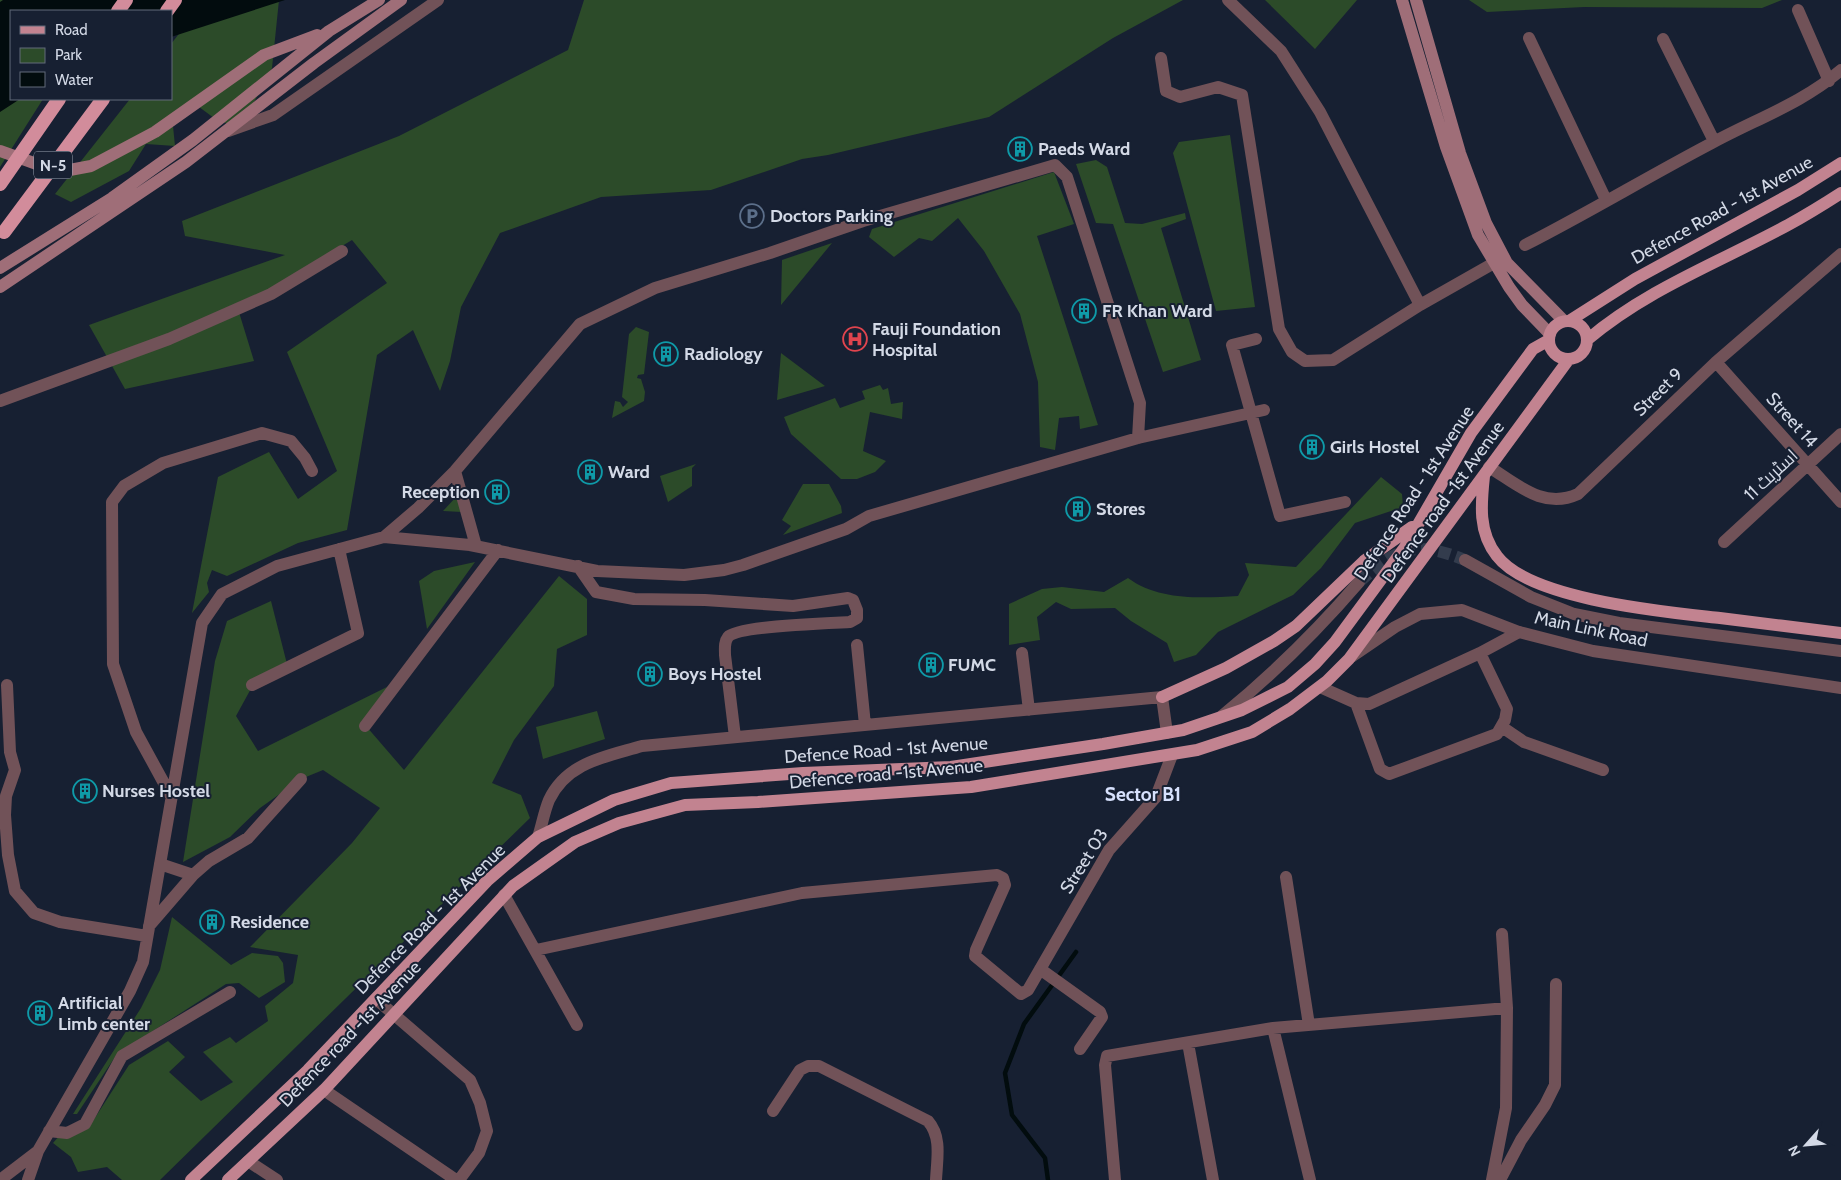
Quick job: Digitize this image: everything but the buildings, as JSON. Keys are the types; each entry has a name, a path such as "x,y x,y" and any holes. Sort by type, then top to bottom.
{"highway":[{"name":"N-5","path":"0,184 58,100"},
{"name":"N-5","path":"2,235 101,100"}],"main road":[{"path":"0,268 112,198 185,146 329,30 379,0"},
{"path":"0,287 186,162 314,63 401,0"},
{"path":"1402,0 1446,147 1478,235 1522,305 1550,337 1553,352 1558,356 1569,359"},
{"path":"1416,0 1460,153 1486,223 1507,264 1567,321 1581,326 1587,340"},
{"path":"0,150 59,172 91,166 154,132 264,55 329,30"},
{"name":"Defence Road - 1st Avenue","path":"1567,321 1635,279 1798,190 1841,163"},
{"name":"Defence road -1st Avenue","path":"228,1180 324,1090 513,886 576,842 619,823 685,805 971,787 1172,755 1197,750 1252,732 1290,709 1320,687 1349,659 1569,359 1582,353 1587,340 1603,327 1664,287 1788,225 1841,194"},
{"path":"1550,337 1558,324 1567,321"},
{"name":"Defence Road - 1st Avenue","path":"191,1180 308,1070 487,881 538,837 614,800 671,784 803,773 951,767 1167,733 1242,710 1288,687 1316,664 1341,634 1404,547 1471,433 1534,349 1550,337"},
{"path":"1486,470 1480,510 1486,538 1497,557 1516,572 1557,590 1617,606 1841,634"},
{"path":"1162,697 1226,668 1274,642 1296,626 1364,561 1402,536 1422,518"}],"street":[{"path":"226,132 273,116 438,0"},
{"path":"1228,0 1281,51 1320,112 1420,305"},
{"path":"1798,10 1829,81"},
{"path":"1529,38 1606,200"},
{"path":"1663,39 1714,141"},
{"path":"1161,58 1166,92 1180,97 1218,86 1242,95 1279,329 1292,352 1304,360 1333,360 1420,305 1494,263"},
{"path":"1525,245 1581,216 1606,200 1714,141 1809,95 1841,70"},
{"path":"384,537 418,508 455,471 580,324 654,288 770,253 863,221 1055,165 1067,177 1140,403 1138,438"},
{"path":"0,401 169,339 271,294 342,251"},
{"name":"Street 9","path":"1486,470 1542,499 1554,501 1567,499 1578,494 1716,362 1841,254"},
{"path":"1256,339 1232,345 1280,516 1345,502"},
{"name":"Street 14","path":"1716,362 1841,502"},
{"path":"28,1180 38,1152 130,991 143,962 202,623 222,594 277,566 384,537 476,546 597,571 646,575 684,575 724,570 846,529 869,516 1138,438 1264,410"},
{"path":"171,796 136,732 113,664 112,502 124,486 163,463 262,433 291,441 305,458 312,472"},
{"name":"اسٹریٹ 11","path":"1724,542 1841,434"},
{"path":"455,471 476,546"},
{"path":"252,685 358,633 339,548"},
{"path":"365,726 498,550"},
{"name":"Main Link Road","path":"1465,560 1531,598 1574,614 1620,623 1841,651"},
{"path":"578,566 596,592 634,599 705,600 793,606 848,598 853,600 857,610 857,618 850,622 758,629 733,633 728,636 725,642 725,655 735,737"},
{"path":"1220,718 1254,689 1318,628 1359,582"},
{"name":"Main Link Road","path":"1349,659 1395,627 1420,614 1441,610 1462,610 1519,632 1593,651 1841,688"},
{"path":"1320,687 1356,703 1369,704 1480,653 1519,632"},
{"path":"857,645 865,725"},
{"path":"1022,653 1029,710"},
{"path":"1356,703 1380,769 1389,774 1497,734 1502,727 1507,709 1480,653"},
{"path":"7,685 6,757 15,770 3,796 8,856 15,891 34,913 60,922 148,931"},
{"path":"538,837 549,800 569,773 586,763 642,746 1162,697 1167,733"},
{"path":"1502,727 1524,742 1603,770"},
{"name":"Street 03","path":"536,950 802,893 997,875 1003,878 1005,885 975,956 1017,993 1021,994 1028,990 1109,850 1156,797 1172,755"},
{"path":"148,931 193,875 209,861 248,838 300,779"},
{"path":"160,864 193,875"},
{"path":"1286,877 1309,1025"},
{"path":"504,895 577,1025"},
{"path":"1492,1180 1506,1108 1507,1008 1502,934"},
{"path":"1040,969 1088,1001 1102,1016 1080,1049"},
{"path":"1500,1180 1521,1140 1555,1085 1556,984"},
{"path":"50,1131 67,1133 85,1124 122,1056 230,992"},
{"path":"324,1090 458,1180 480,1153 487,1131 480,1103 470,1080 376,999"},
{"path":"1115,1180 1105,1065 1107,1056 1273,1028 1507,1008"},
{"path":"1273,1028 1310,1180"},
{"path":"1188,1043 1213,1180"},
{"path":"773,1111 786,1095 800,1070 819,1066 928,1121 936,1130 938,1141 936,1180"},
{"path":"0,1180 38,1152"},
{"path":"248,1160 277,1180"}],"green space":[{"path":"0,0 106,0 10,10 10,100 42,100 0,167"},
{"path":"279,0 272,68 241,127 218,121 191,101 173,126 175,146 146,144 129,171 71,202 55,194 129,100 172,100 172,43 199,8"},
{"path":"584,0 1183,0 1113,38 989,117 828,155 802,159 711,190 601,197 500,233 461,307 450,361 440,391 413,330 377,355 347,530 298,543 227,576 212,570 207,583 209,592 192,613 218,477 269,452 298,499 337,471 287,352 387,283 352,240 238,309 254,361 125,389 89,325 285,255 185,236 182,221 399,136 568,50"},
{"path":"1265,0 1357,0 1315,49"},
{"path":"1469,0 1782,0 1762,8 1584,7 1487,12"},
{"path":"1230,135 1255,307 1216,311 1173,153 1179,142"},
{"path":"1096,160 1107,167 1125,223 1142,224 1185,213 1186,219 1161,228 1201,360 1163,372 1113,224 1096,223 1076,164"},
{"path":"1054,172 1074,224 1037,236 1098,425 1080,429 1079,416 1059,418 1055,450 1040,447 1038,382 1020,314 984,251 958,218 932,241 919,238 894,257 869,237 872,229"},
{"path":"832,243 781,305 782,260"},
{"path":"636,327 649,332 644,374 638,375 637,378 641,379 645,392 644,401 612,418 615,401 620,402 623,407 628,402 622,397 629,334"},
{"path":"781,353 825,386 777,400"},
{"path":"880,385 883,390 888,388 891,404 903,402 902,419 870,412 863,451 886,461 875,472 857,479 841,479 791,434 784,417 835,398 840,408 865,399 862,391"},
{"path":"696,464 692,468 692,486 668,502 660,476"},
{"path":"1381,477 1402,494 1403,507 1355,523 1321,568 1293,595 1218,632 1196,655 1174,662 1167,643 1131,621 1115,608 1071,609 1056,602 1037,617 1040,640 1009,645 1009,604 1042,589 1062,587 1104,592 1128,578 1153,591 1167,594 1196,597 1238,596 1249,575 1245,563 1296,567"},
{"path":"803,484 829,484 841,506 842,513 783,535 791,526 782,520"},
{"path":"457,496 462,512 443,511"},
{"path":"475,562 427,629 419,581 434,571"},
{"path":"559,576 587,599 587,635 557,649 554,686 514,740 492,783 521,795 530,818 160,1180 122,1180 107,1167 78,1172 71,1157 53,1143 60,1135 89,1127 129,1065 168,1041 185,1057 169,1072 201,1101 233,1082 203,1052 230,1037 236,1043 268,1021 265,1006 293,983 298,955 250,947 352,843 380,808 323,770 301,779 260,808 230,837 183,862 215,661 227,621 271,601 288,668 253,685 236,716 258,751 399,681 366,726 404,770"},
{"path":"597,711 605,739 543,759 536,727"},
{"path":"172,917 231,965 252,953 278,956 283,963 285,982 259,998 239,983 226,984 117,1054 77,1114 73,1114 141,1008 160,970"}],"water":[{"path":"3,0 285,0 172,37 172,10 10,10 10,100 18,100 0,112 0,2"}],"waterway":[{"path":"1048,1180 1045,1158 1012,1115 1005,1073 1024,1024 1076,952"}],"tunnel":[{"path":"1359,582 1385,561 1396,554 1408,550 1433,550 1465,560"}],"place":[{"name":"Paeds Ward","path":"1020,149"},
{"name":"Doctors Parking","path":"752,216"},
{"name":"FR Khan Ward","path":"1084,311"},
{"name":"Fauji Foundation Hospital","path":"855,339"},
{"name":"Radiology","path":"666,354"},
{"name":"Girls Hostel","path":"1312,447"},
{"name":"Ward","path":"590,472"},
{"name":"Reception","path":"497,492"},
{"name":"Stores","path":"1078,509"},
{"name":"FUMC","path":"931,665"},
{"name":"Boys Hostel","path":"650,674"},
{"name":"Nurses Hostel","path":"85,791"},
{"name":"Residence","path":"212,922"},
{"name":"Artificial Limb center","path":"40,1013"}],"district":[{"name":"Sector B1","path":"1143,794"}]}
